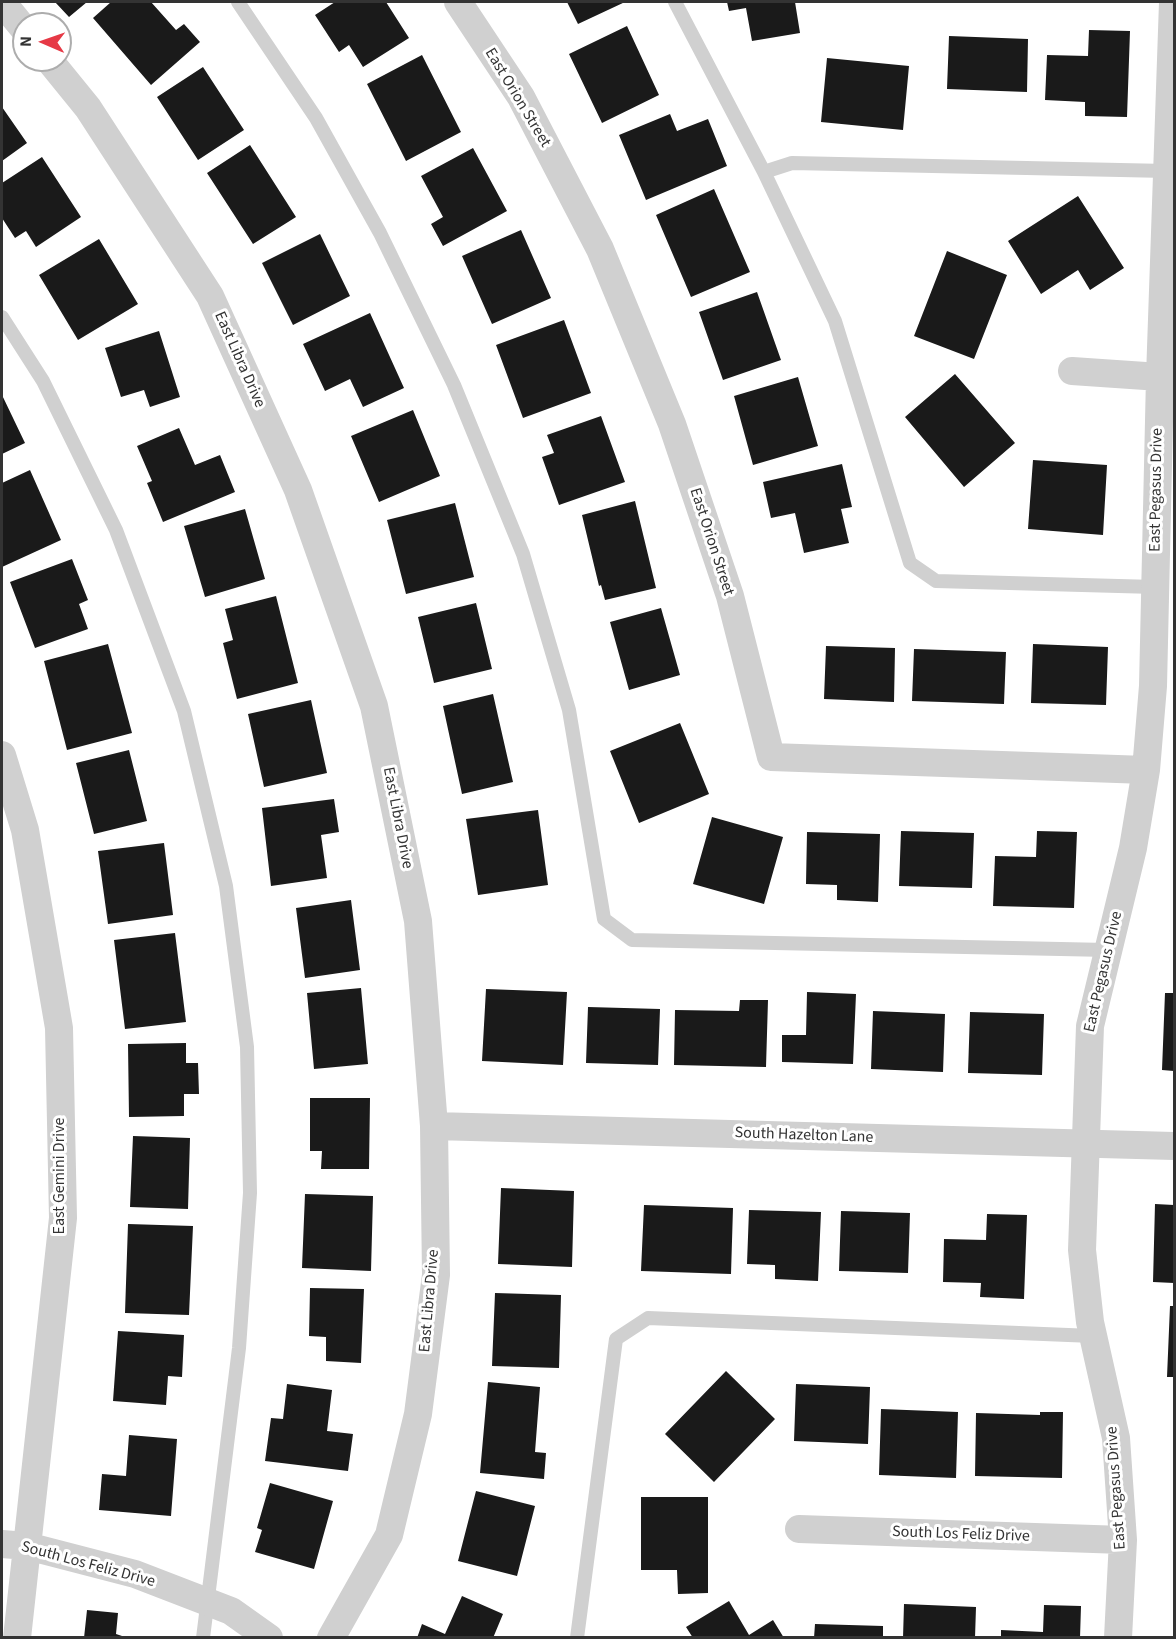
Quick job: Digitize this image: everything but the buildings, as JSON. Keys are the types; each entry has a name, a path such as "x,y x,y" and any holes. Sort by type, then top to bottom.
{"street":[{"path":"2,2 12,14"},
{"name":"East Orion Street","path":"458,2 520,97 600,249 672,424 723,575 771,757 1146,770"},
{"name":"East Pegasus Drive","path":"1118,1638 1123,1540 1116,1438 1093,1336 1082,1250 1090,1026 1133,848 1146,770 1152,686 1173,2"},
{"name":"East Libra Drive","path":"59,72 88,108 210,296 297,490 374,706 418,921 434,1126 436,1275 417,1414 389,1535 331,1638"},
{"path":"1072,371 1160,377"},
{"name":"East Gemini Drive","path":"2,755 25,830 59,1028 63,1218 14,1545 17,1638"},
{"name":"South Hazelton Lane","path":"434,1126 1174,1146"},
{"name":"South Los Feliz Drive","path":"799,1529 1123,1540"},
{"name":"South Los Feliz Drive","path":"14,1545 135,1574 231,1611 269,1638"}],"lane":[{"path":"238,2 316,118 381,233 454,385 524,554 569,710 604,919 632,940 1108,950"},
{"path":"675,2 764,172 835,321 910,563 936,581 1155,587"},
{"path":"764,172 792,163 1167,171"},
{"path":"2,317 44,381 116,530 184,711 226,885 247,1047 250,1193 239,1348 203,1638"},
{"path":"577,1638 616,1340 648,1318 1093,1336"}]}
